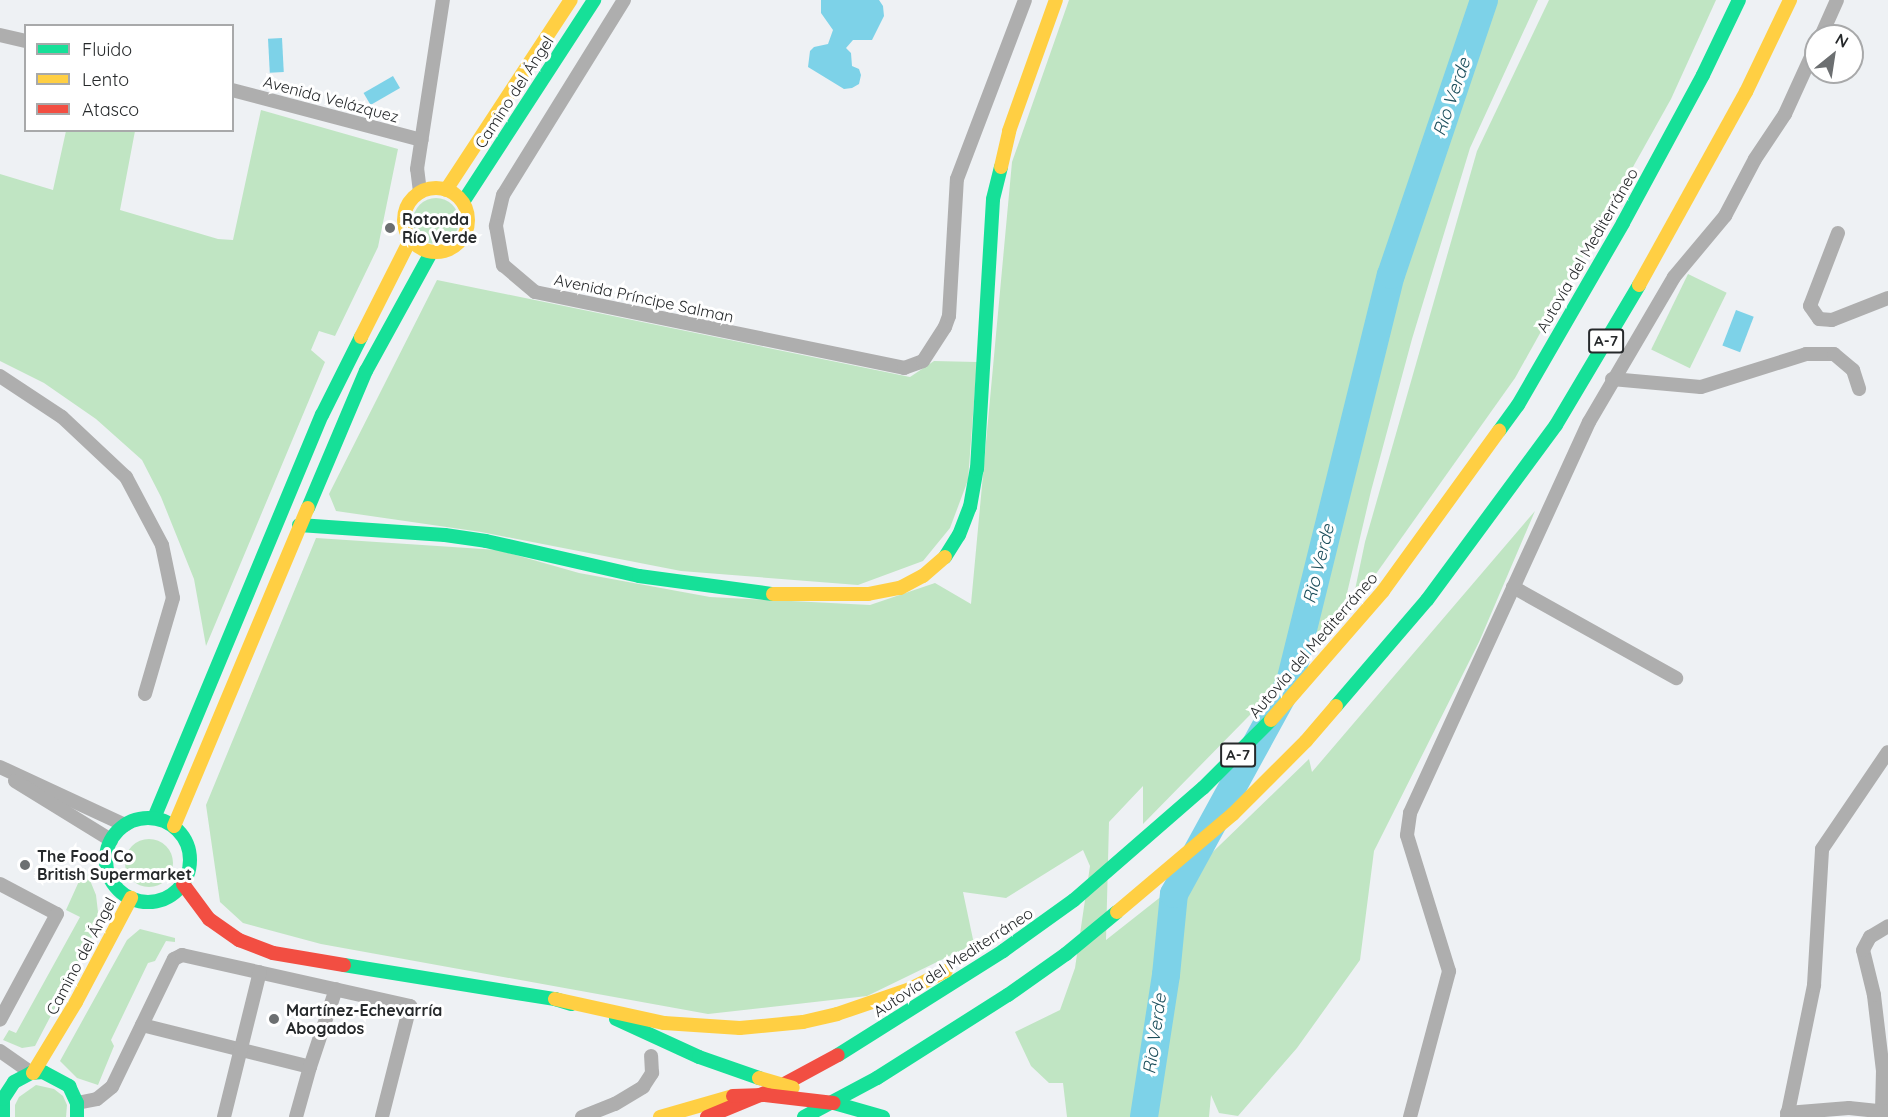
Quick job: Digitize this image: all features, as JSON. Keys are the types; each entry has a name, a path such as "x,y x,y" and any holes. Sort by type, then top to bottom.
{"main road":[{"name":"Camino del Ángel","path":"446,190 571,0"},
{"name":"Camino del Ángel","path":"463,202 594,0"},
{"path":"300,525 445,535 639,576 786,595 868,594 900,588 923,576 944,558 959,535 970,507 977,470 993,199 1010,131 1056,0"},
{"name":"Autovía del Mediterráneo","path":"707,1117 777,1088 847,1050 1003,951 1074,900 1160,829 1244,748 1318,669 1383,591 1518,405 1633,204 1703,75 1738,0"},
{"name":"A-7","path":"804,1117 877,1078 924,1049 1066,954 1143,893 1233,814 1305,741 1427,600 1557,425 1660,250 1746,92 1790,0"},
{"path":"437,188 446,190 463,202 468,223 460,242 452,249 430,253 415,246 410,240 405,230 406,208 420,192 437,188"},
{"path":"154,818 322,415 410,240"},
{"path":"174,826 366,371 430,253"},
{"path":"144,818 154,818 174,826 185,838 190,870 183,884 165,899 154,902 131,898 120,890 111,880 107,853 111,840 125,825 144,818"},
{"path":"183,884 209,919 239,940 273,953 555,999 681,1025 740,1028 803,1022 870,1005 910,989 966,961 1003,951"},
{"name":"Camino del Ángel","path":"3,1117 3,1099 8,1090 29,1074 60,1030 131,898"},
{"path":"555,999 601,1013 699,1058 883,1117"},
{"name":"Camino del Ángel","path":"60,1030 52,1060 53,1067 69,1086 77,1110"},
{"path":"29,1074 43,1072 62,1079"},
{"path":"660,1117 733,1096 765,1095 834,1103"}],"street":[{"path":"420,192 417,169 443,0"},
{"name":"Avenida Príncipe Salman","path":"624,0 503,195 496,226 503,265 535,292 885,366 904,368 923,361 945,327 949,316 957,178 1025,0"},
{"path":"1827,24 1838,0"},
{"path":"0,35 24,40"},
{"path":"1410,1117 1449,971 1407,835 1410,813 1588,422 1674,277 1725,216 1755,159 1785,114 1804,72"},
{"name":"Avenida Velázquez","path":"234,91 421,140"},
{"path":"1838,233 1809,306 1819,319 1832,320 1888,298"},
{"path":"1612,379 1701,387 1806,354 1834,354 1853,370 1859,389"},
{"path":"0,376 62,417 126,477 162,545 173,598 145,694"},
{"path":"1513,587 1676,678"},
{"path":"1888,752 1822,849 1814,986 1787,1115 1849,1108 1885,1112 1883,1071 1874,995 1863,950 1870,937 1888,926"},
{"path":"0,767 125,825"},
{"path":"0,772 111,840"},
{"path":"0,884 57,914 0,1020"},
{"path":"77,1110 97,1099 111,1087 174,959 182,955 410,1006 382,1117"},
{"path":"224,1117 260,972"},
{"path":"296,1117 336,989"},
{"path":"142,1025 310,1067"},
{"path":"0,1052 29,1074"},
{"path":"582,1117 615,1104 643,1087 652,1073 651,1056"},
{"path":"0,1059 29,1074"}],"green space":[{"path":"1069,0 1538,0 1470,148 1412,339 1371,491 1340,623 1143,824 1143,786 1109,822 1106,940 1191,873 1309,759 1312,772 1535,511 1479,642 1374,851 1360,960 1297,1048 1238,1116 1219,1113 1211,1095 1209,1117 1067,1117 1063,1083 1049,1083 1031,1066 1015,1032 1060,1010 1075,968 1090,866 1083,850 1006,898 963,892 974,944 867,996 708,1014 321,944 243,923 220,902 206,805 316,538 498,550 579,573 710,597 870,605 935,583 971,604 1012,162"},
{"path":"1549,0 1716,0 1671,99 1515,378 1351,609 1365,542 1477,151"},
{"path":"261,110 398,149 378,247 335,336 319,331 311,350 325,362 206,646 194,579 161,497 142,460 96,419 44,383 0,361 0,174 53,190 66,132 135,132 120,210 218,239 233,240"},
{"path":"436,198 452,205 459,221 452,237 436,244 420,237 413,221 420,205"},
{"path":"1688,274 1727,293 1690,368 1651,349"},
{"path":"437,280 910,377 934,361 977,362 968,480 950,528 923,561 858,585 681,571 481,532 336,511 329,494"},
{"path":"149,839 166,846 173,863 166,880 149,887 132,880 125,863 132,846"},
{"path":"85,868 96,895 98,912 93,935 35,1046 22,1048 3,1040 9,1030 16,1033 80,917 66,910"},
{"path":"140,929 175,938 175,942 166,941 155,961 148,963 111,1040 114,1046 98,1085 77,1078 60,1061 127,940"},
{"path":"36,1085 54,1089 63,1096 67,1105 66,1117 15,1117 15,1105 19,1097"}],"water":[{"path":"821,0 879,0 883,6 884,16 872,40 853,40 846,48 851,53 852,66 859,69 861,75 859,84 852,88 844,89 808,67 810,51 814,47 828,44 833,30 821,13"},
{"path":"282,38 284,72 270,73 268,39"},
{"path":"393,76 400,88 371,105 364,93"},
{"path":"1736,310 1754,317 1740,352 1722,345"}],"waterway":[{"name":"Rio Verde","path":"1144,1117 1166,975 1174,894 1290,682 1391,275 1484,0"}],"traffic: fast":[{"path":"463,202 594,0"},
{"path":"1499,431 1518,405 1623,223 1703,75 1739,0"},
{"path":"945,557 959,535 970,507 977,469 993,199 1001,167"},
{"path":"308,508 366,371 431,253"},
{"path":"1336,706 1427,600 1556,425 1639,285"},
{"path":"154,818 322,415 361,337"},
{"path":"299,525 445,535 486,541 639,576 773,594"},
{"path":"838,1055 1003,951 1074,900 1203,788 1271,720"},
{"path":"148,818 171,825 183,837 190,860 183,883 171,895 148,902 125,895 113,883 106,860 113,837 125,825 148,818"},
{"path":"804,1117 877,1078 1008,995 1066,954 1117,912"},
{"path":"344,965 555,999 571,1004"},
{"path":"616,1019 699,1057 759,1078"},
{"path":"3,1117 3,1099 14,1082 31,1073 43,1072 69,1086 77,1103 77,1117"},
{"path":"834,1103 883,1117"}],"traffic: slow":[{"path":"446,190 571,0"},
{"path":"1001,167 1009,131 1056,0"},
{"path":"1639,285 1746,92 1790,0"},
{"path":"430,188 442,188 459,197 466,208 468,220 466,232 459,243 442,252 430,252 418,247 409,238 404,226 404,214 409,202 418,193 430,188"},
{"path":"361,337 410,240"},
{"path":"1271,720 1383,591 1499,431"},
{"path":"174,826 308,508"},
{"path":"773,594 868,594 900,588 923,576 945,557"},
{"path":"1117,912 1233,814 1306,741 1336,706"},
{"path":"33,1073 76,1002 131,898"},
{"path":"555,999 664,1023 740,1028 803,1022 837,1014 910,989 946,971"},
{"path":"759,1078 793,1088"},
{"path":"660,1117 733,1096"}],"traffic: jam":[{"path":"183,884 209,919 239,940 273,953 344,965"},
{"path":"707,1117 777,1088 838,1055"},
{"path":"733,1096 765,1095 834,1103"}],"place":[{"name":"Rotonda Río Verde","path":"390,228"},
{"name":"The Food Co British Supermarket","path":"25,865"},
{"name":"Martínez-Echevarría Abogados","path":"274,1019"}]}
